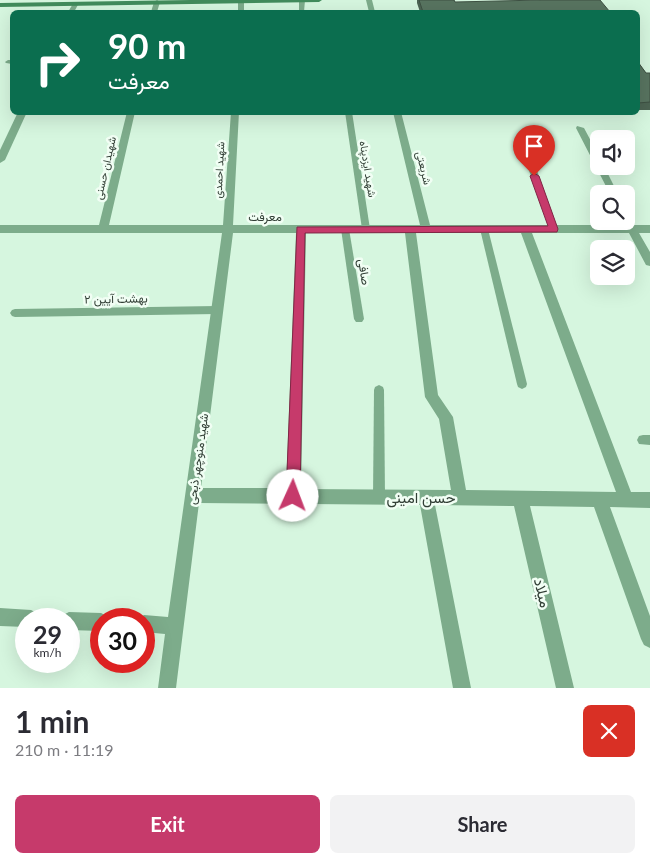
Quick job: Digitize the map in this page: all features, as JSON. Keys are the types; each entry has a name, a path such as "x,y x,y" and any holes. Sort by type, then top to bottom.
{"main road":[{"path":"0,5 320,0"}],"street":[{"path":"155,10 157,2"},
{"path":"72,10 76,3"},
{"path":"0,160 22,115"},
{"name":"شهیدان حسنی","path":"103,229 130,115"},
{"name":"شهید احمدی","path":"228,229 235,115"},
{"name":"شریعتی","path":"398,115 426,229"},
{"name":"معرفت","path":"0,229 590,229"},
{"name":"شهید منوچهر ذبحی","path":"166,688 228,229"},
{"path":"293,496 301,229"},
{"path":"410,229 432,397 446,417 460,498"},
{"path":"526,229 626,499"},
{"name":"معرفت","path":"635,229 650,229"},
{"path":"633,230 650,262"},
{"name":"حسن امینی","path":"193,495 650,500"},
{"path":"426,498 462,688"},
{"name":"میلاد","path":"520,498 564,688"},
{"path":"599,499 650,639"},
{"path":"0,617 15,618"},
{"path":"155,625 175,626"}],"lane":[{"name":"شهید ایزدپناه","path":"348,115 366,229"},
{"path":"580,128 590,147"},
{"path":"522,140 554,229"},
{"name":"صافی","path":"345,229 359,318"},
{"path":"484,229 522,384"},
{"name":"بهشت آیین ۲","path":"15,313 218,310"},
{"path":"379,390 379,497"}],"building":[{"path":"419,0 454,0 455,2 600,0 608,10 422,10"},
{"path":"640,65 646,73 650,73 650,102 640,103"}],"route":[{"path":"293,496 301,229 554,229 534,176"}]}
